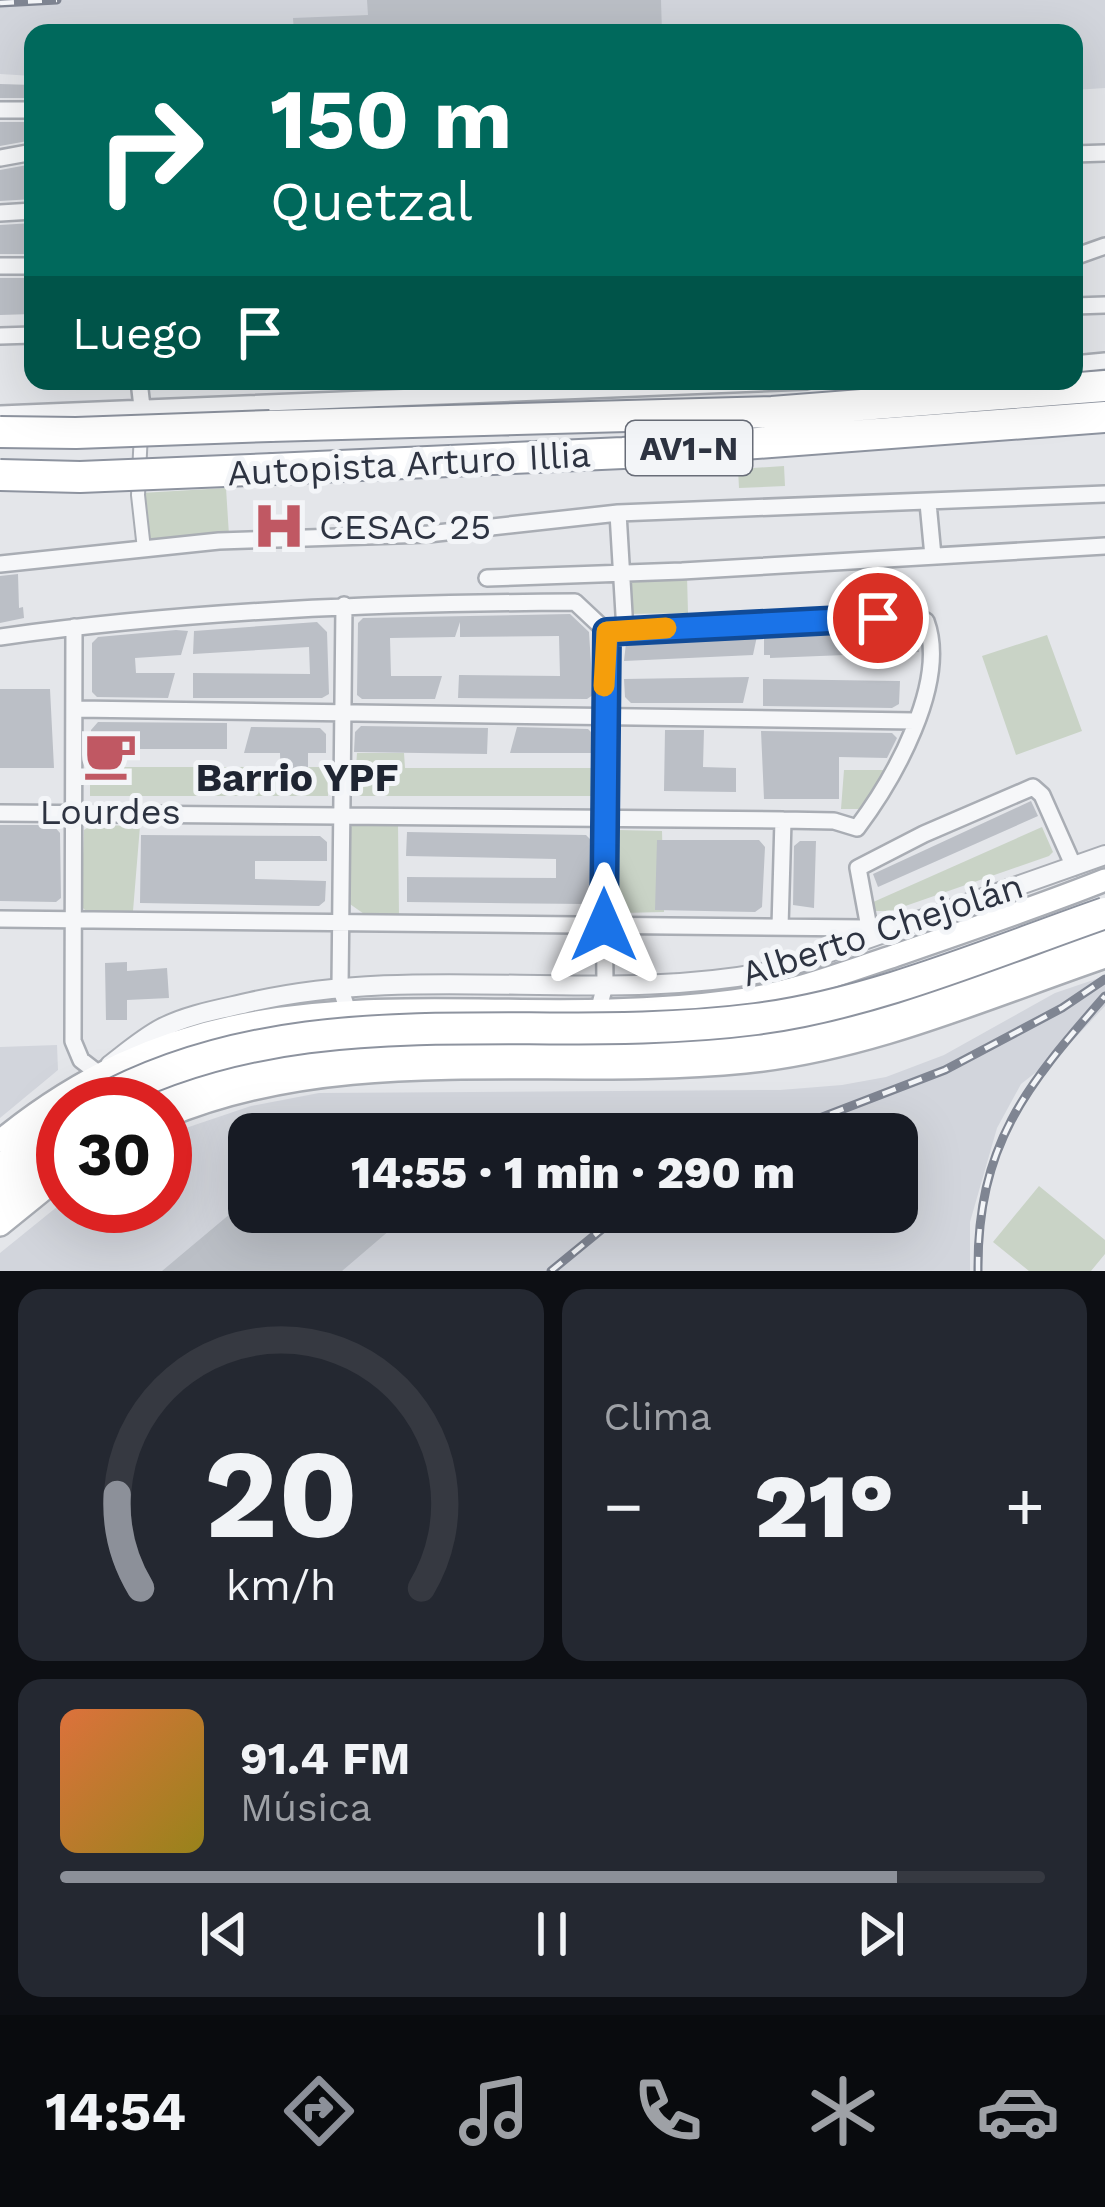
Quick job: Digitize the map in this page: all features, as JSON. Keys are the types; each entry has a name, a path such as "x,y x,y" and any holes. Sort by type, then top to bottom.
{"highway":[{"name":"Autopista Arturo Illia","path":"0,432 76,434 772,412 1054,390"},
{"name":"Autopista Arturo Illia","path":"0,475 98,477 623,453 1105,417"},
{"path":"138,1077 344,1030 643,1028 817,1009 1044,935 1101,892"},
{"path":"192,1082 237,1069 349,1051 641,1049 760,1040 854,1020 1105,934"},
{"path":"0,1170 36,1144"},
{"path":"0,1197 36,1170"}],"main road":[{"path":"118,1077 202,1032 347,1007 599,1008 704,1005 758,997 1101,892"},
{"path":"929,961 930,950 943,939"},
{"path":"192,1108 252,1088 361,1072 684,1068 804,1053 895,1029 1105,957"},
{"path":"0,1141 36,1122"},
{"path":"0,1225 36,1196"}],"street":[{"path":"140,390 138,495 144,548"},
{"path":"0,414 577,390"},
{"path":"0,565 219,541 428,534 618,513 1105,494"},
{"path":"928,503 933,556"},
{"path":"618,513 625,631"},
{"path":"487,578 1105,546"},
{"path":"0,637 344,605 575,602 607,632 915,616 926,621 932,636 929,678 899,765 856,828 834,821 783,820 0,813"},
{"path":"344,605 339,922 347,1007"},
{"path":"74,627 73,1041 90,1077"},
{"path":"599,1008 605,985 607,632"},
{"path":"76,710 914,722"},
{"path":"0,919 780,927 869,933 858,868 1033,787 1042,795 1075,867"},
{"path":"780,927 783,820"},
{"name":"Alberto Chejolán","path":"347,1007 753,975 1105,855"}],"shaded area":[{"path":"0,0 1105,0 1105,88 1083,89 1083,24 24,24 24,75 0,74"},
{"path":"784,466 785,486 739,488 738,469"},
{"path":"226,488 229,535 144,541 141,493"},
{"path":"687,576 688,613 627,614 626,578"},
{"path":"1047,635 1082,731 1016,755 982,656"},
{"path":"357,753 404,753 405,768 591,768 591,796 354,796"},
{"path":"90,767 328,767 328,796 90,796"},
{"path":"844,770 885,770 862,809 841,809"},
{"path":"355,823 398,823 399,917 367,916 347,902 347,831"},
{"path":"92,825 140,826 133,911 87,912 81,906 84,830"},
{"path":"1042,827 1053,852 1049,856 891,911 871,911 871,903"},
{"path":"619,830 662,831 664,912 613,910 613,835"},
{"path":"1105,976 1105,1006 1063,1051 1021,1084 997,1128 970,1222 970,1271 0,1271 0,1253 36,1224 36,1233 192,1233 192,1126 228,1114 228,1233 918,1233 918,1113 230,1113 319,1093 780,1090 842,1085 886,1077 944,1055 1055,993"},
{"path":"57,1045 58,1070 50,1077 36,1077 36,1088 0,1118 0,1047"},
{"path":"1039,1186 1105,1240 1105,1254 1091,1271 1029,1271 993,1242"}],"building":[{"path":"367,0 661,0 662,24 293,24 293,18 368,15"},
{"path":"0,84 24,85 24,98 0,98"},
{"path":"0,122 24,122 24,142 0,146"},
{"path":"24,166 24,200 0,201 0,170"},
{"path":"24,224 24,254 0,254 0,225"},
{"path":"0,278 24,278 24,314 0,315"},
{"path":"18,574 19,608 23,607 24,618 0,623 0,576"},
{"path":"570,614 589,632 593,695 587,699 458,698 459,675 560,676 559,636 460,637 460,622 455,637 390,638 391,676 442,676 435,699 362,699 357,695 358,623 363,618"},
{"path":"317,622 327,632 329,694 322,698 193,698 193,673 310,674 309,647 193,654 194,631"},
{"path":"909,628 917,635 919,652 764,655 764,636"},
{"path":"188,631 181,655 135,658 136,673 175,673 168,698 97,697 92,692 92,643 98,637"},
{"path":"757,636 753,655 624,661 626,643"},
{"path":"749,677 743,703 631,703 625,697 624,679"},
{"path":"763,679 900,681 899,704 892,708 763,706"},
{"path":"0,689 50,689 54,768 0,768"},
{"path":"98,722 227,723 227,749 91,749 91,730"},
{"path":"361,726 488,728 487,754 354,752 355,732"},
{"path":"251,727 320,728 326,734 326,753 308,753 308,790 281,791 280,753 244,753"},
{"path":"517,727 588,729 591,753 510,753"},
{"path":"665,730 704,730 703,767 736,768 736,792 664,791"},
{"path":"761,731 892,733 897,738 887,758 839,757 839,799 764,799"},
{"path":"1031,801 1038,816 878,887 873,874"},
{"path":"0,825 53,825 60,833 61,898 56,902 0,901"},
{"path":"407,832 586,835 592,841 592,900 585,904 407,902 407,877 556,878 556,859 406,856"},
{"path":"141,835 320,836 327,842 327,861 255,861 255,879 326,881 325,901 319,906 140,903"},
{"path":"657,840 759,840 765,847 762,907 755,912 655,910"},
{"path":"816,841 814,908 793,905 794,846"},
{"path":"127,962 127,971 167,968 169,998 127,1000 127,1020 106,1020 105,963"},
{"path":"228,1216 228,1233 386,1233 342,1271 162,1271"}],"railway":[{"path":"0,3 57,0"},
{"path":"833,1113 945,1070 1062,1008 1105,979"},
{"path":"978,1271 986,1188 997,1152 1030,1089 1105,996"},
{"path":"551,1271 597,1233"}],"slow traffic":[{"path":"604,686 607,632 666,628"}],"place":[{"name":"CESAC 25","path":"279,526"},
{"name":"Lourdes","path":"110,755"}],"district":[{"name":"Barrio YPF","path":"297,777"}],"route":[{"path":"604,925 607,632 878,618"}]}
